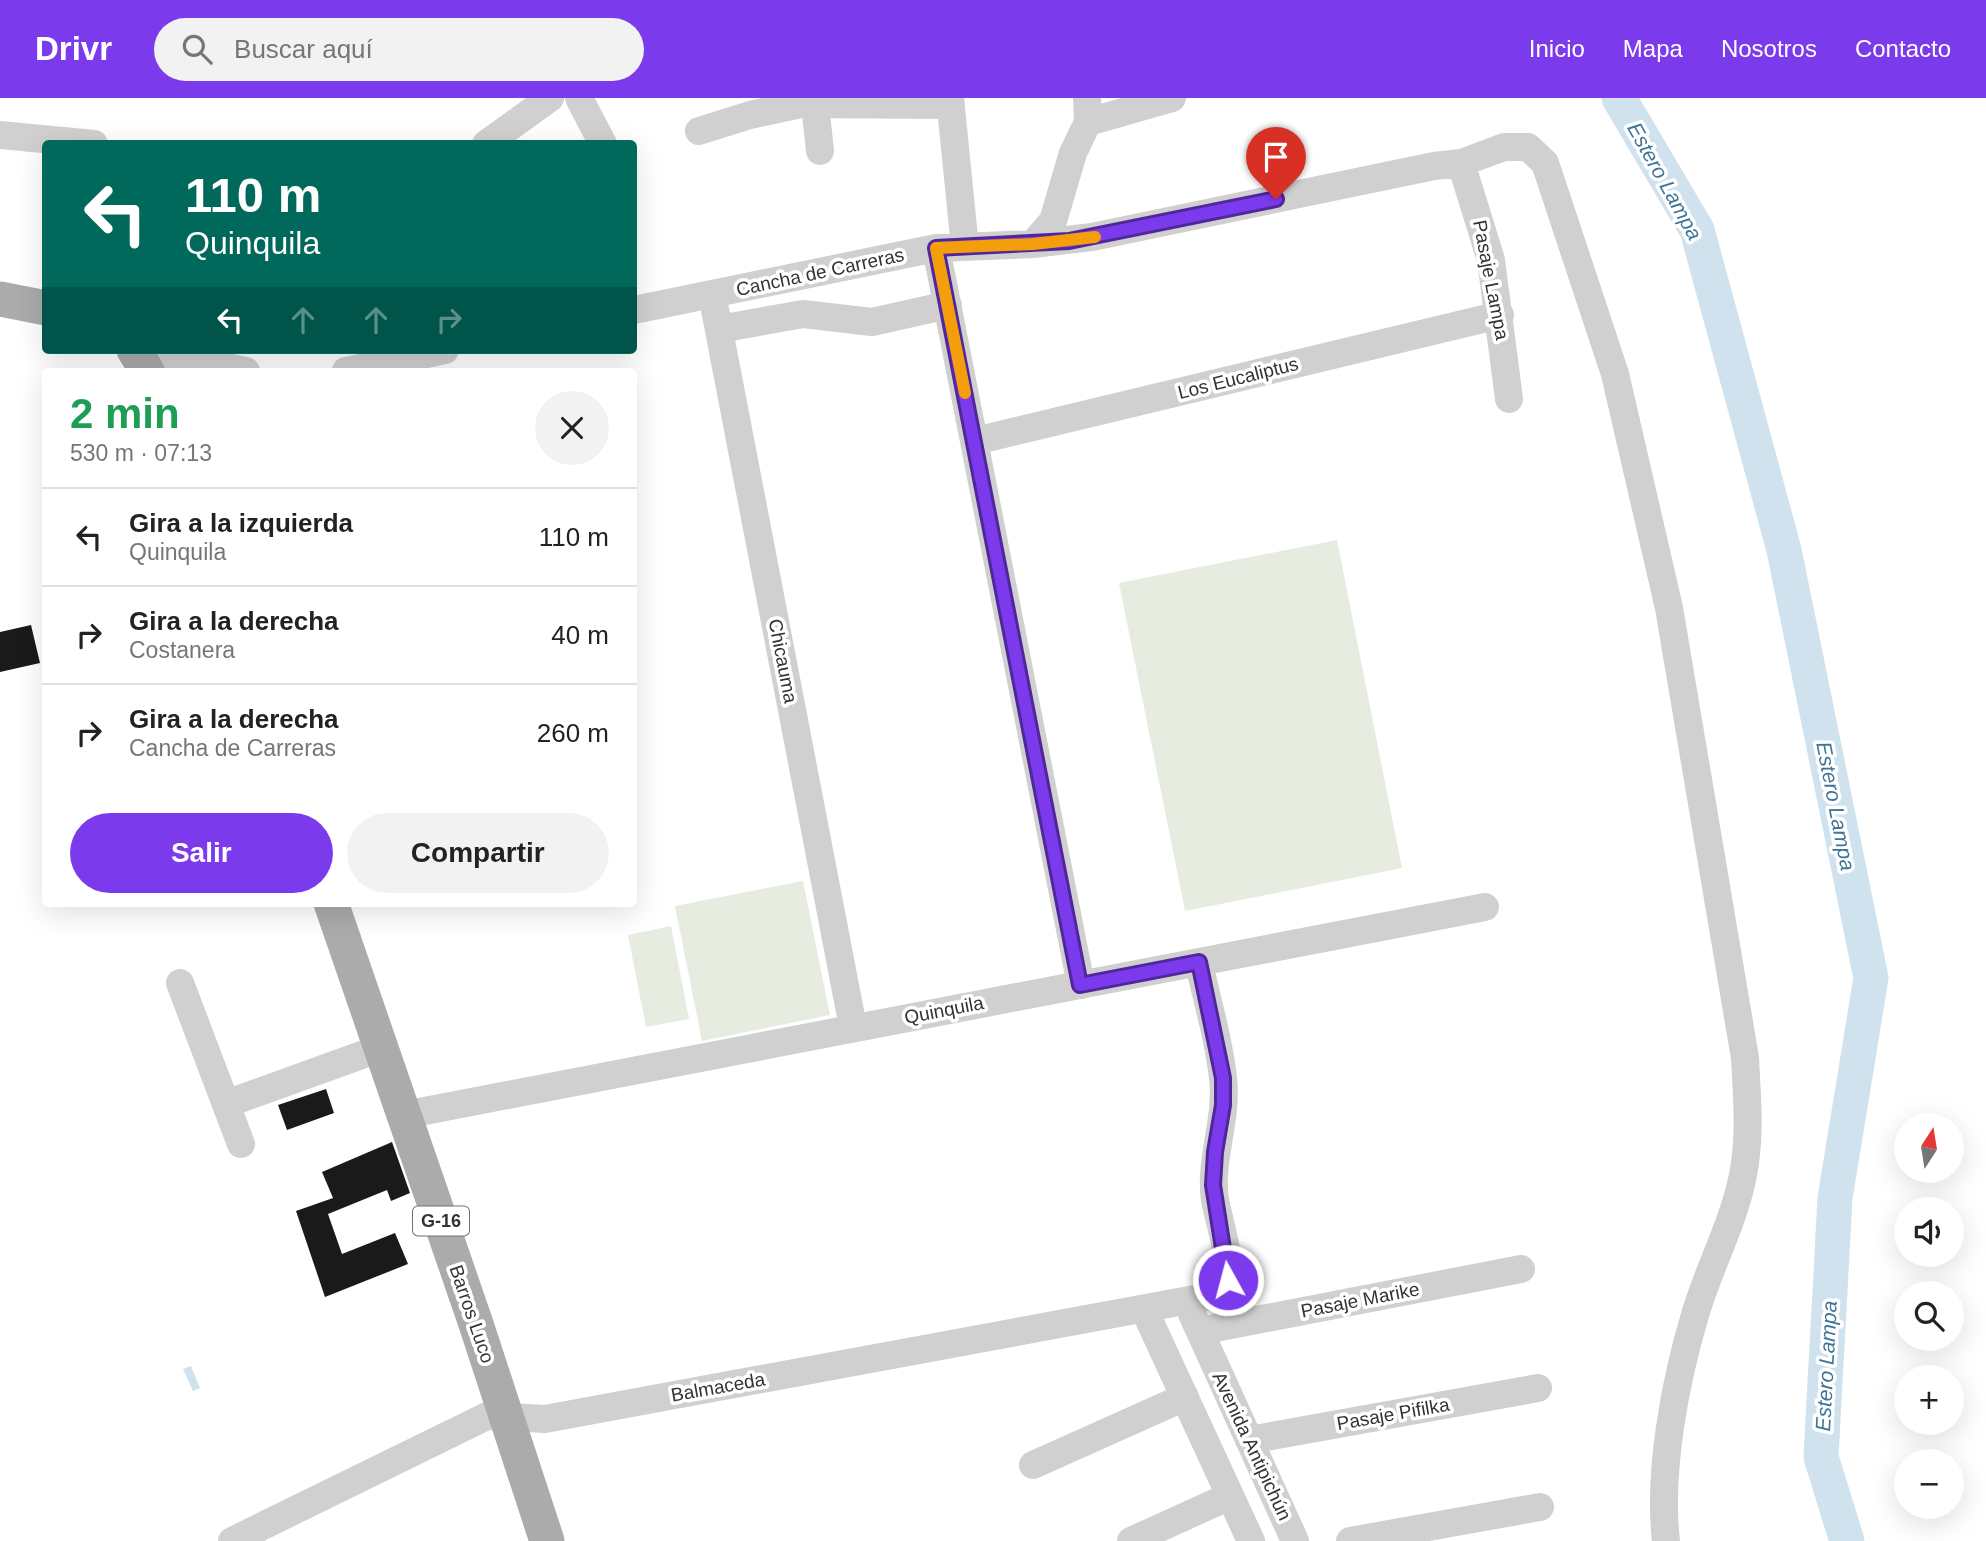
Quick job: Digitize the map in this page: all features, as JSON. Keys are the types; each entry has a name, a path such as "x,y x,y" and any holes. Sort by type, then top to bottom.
{"main road":[{"path":"0,299 42,307"},
{"name":"Barros Luco","path":"332,907 547,1541"}],"street":[{"path":"579,98 601,140"},
{"path":"1033,244 1053,221 1087,110 1172,98"},
{"path":"491,140 544,100"},
{"path":"699,131 779,108 815,104 951,101 965,247"},
{"path":"815,104 820,151"},
{"path":"0,135 52,140"},
{"name":"Cancha de Carreras","path":"637,309 936,248 1033,244 1092,237 1434,166 1461,163 1504,147 1528,147 1545,163 1615,374 1670,608 1745,1058 1749,1127 1742,1180 1694,1316 1672,1422 1662,1503 1666,1541"},
{"name":"Pasaje Lampa","path":"1461,163 1485,239 1500,315 1510,399"},
{"path":"936,248 1080,985"},
{"name":"Chicauma","path":"712,294 853,1027"},
{"path":"719,329 803,314 872,322 947,305"},
{"name":"Los Eucaliptus","path":"975,441 1500,315"},
{"path":"359,368 426,354"},
{"path":"140,359 177,357 231,368"},
{"name":"Quinquila","path":"404,1115 1485,907"},
{"name":"Balmaceda","path":"232,1541 481,1419 545,1419 1218,1296 1225,1291 1228,1269 1215,1200 1213,1170 1222,1120 1223,1078 1199,962"},
{"path":"180,984 241,1144"},
{"path":"226,1104 381,1048"},
{"name":"Pasaje Marike","path":"1204,1341 1521,1269"},
{"name":"Avenida Antipichún","path":"1186,1301 1295,1541"},
{"path":"1144,1309 1251,1541"},
{"name":"Avenida Antipichún","path":"1171,1366 1204,1341"},
{"name":"Pasaje Pifilka","path":"1249,1440 1538,1388"},
{"path":"1032,1465 1185,1397"},
{"path":"1132,1541 1230,1496"},
{"path":"1350,1541 1540,1507"}],"shaded area":[{"path":"1337,540 1402,868 1185,911 1119,583"},
{"path":"803,881 830,1015 702,1041 675,906"},
{"path":"671,926 689,1019 646,1027 628,935"}],"water":[{"path":"191,1366 200,1388 193,1391 183,1369"}],"building":[{"path":"31,625 40,663 0,672 0,632"},
{"path":"326,1089 334,1113 287,1130 278,1105"},
{"path":"392,1142 410,1193 391,1201 387,1190 328,1214 342,1254 395,1233 408,1264 325,1297 296,1211 333,1198 322,1172"}],"waterway":[{"name":"Estero Lampa","path":"1619,98 1697,230 1784,550 1871,978 1835,1198 1821,1457 1847,1541"}],"slow traffic":[{"path":"965,393 936,248 1033,244 1095,237"}],"route":[{"path":"1228,1280 1227,1259 1213,1185 1215,1152 1223,1105 1223,1078 1199,962 1080,985 936,248 1069,241 1276,199"}]}
